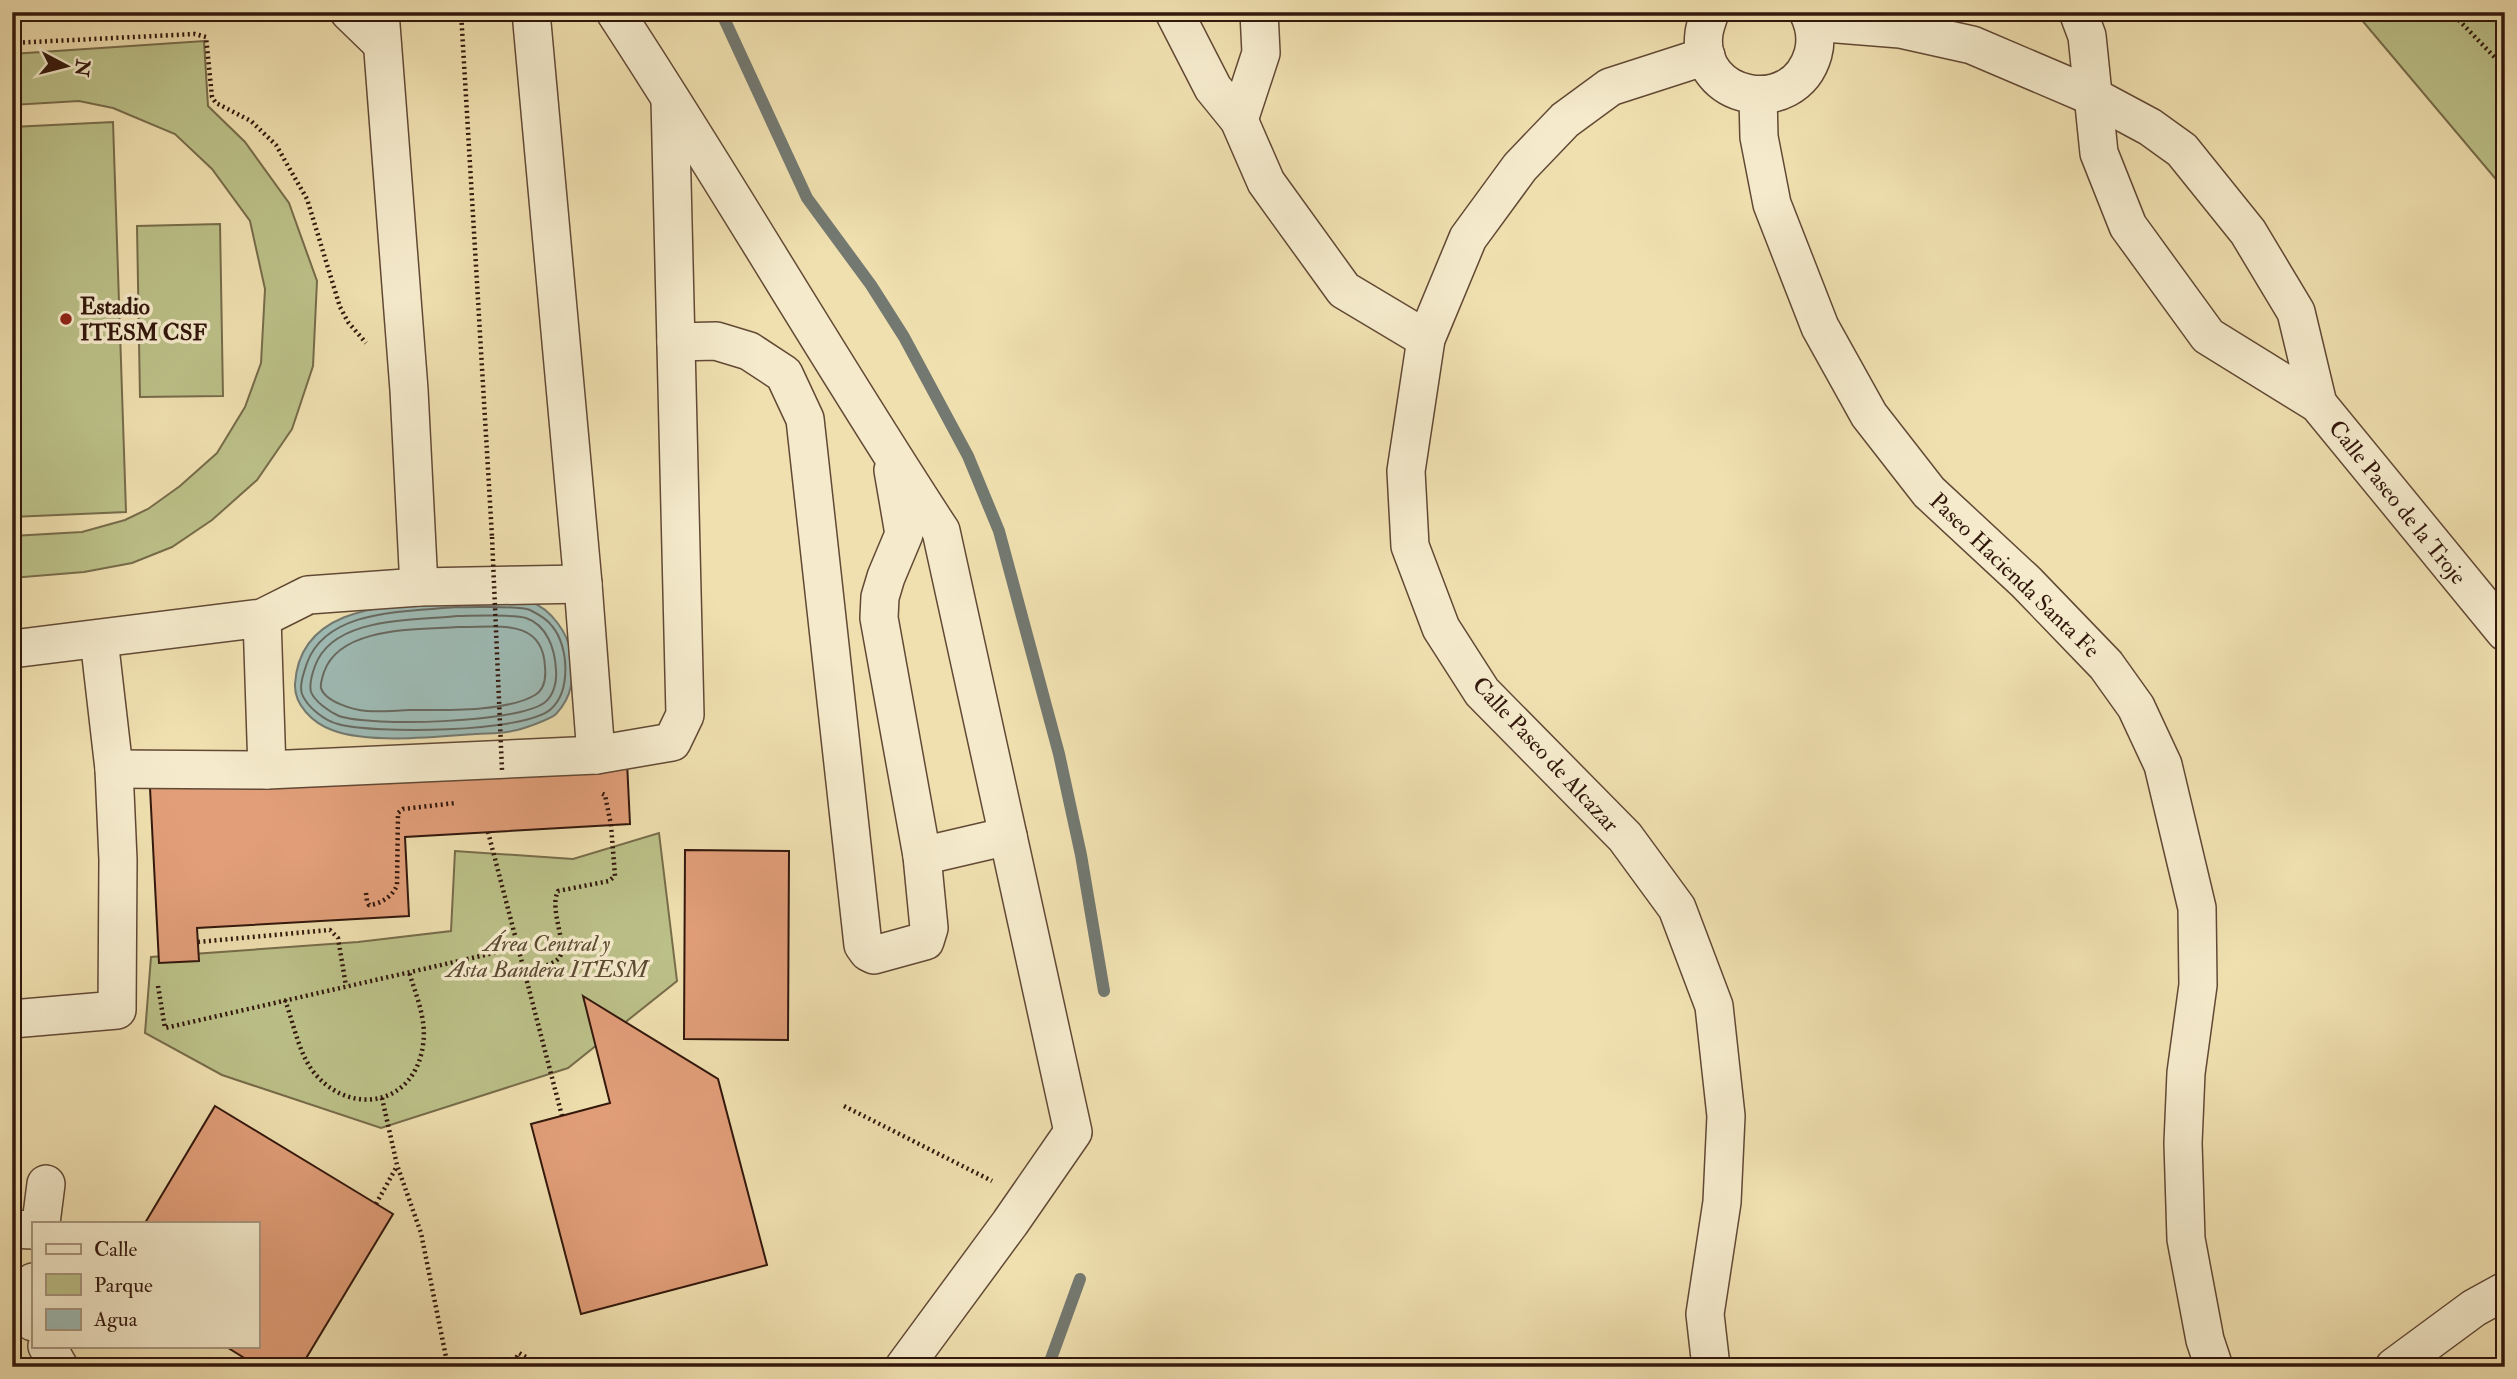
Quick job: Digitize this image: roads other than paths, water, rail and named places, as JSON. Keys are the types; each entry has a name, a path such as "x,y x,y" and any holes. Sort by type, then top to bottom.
{"street":[{"path":"349,12 381,28 409,390 419,586"},
{"path":"531,12 596,755"},
{"path":"615,12 941,531 1073,1132 905,1367"},
{"path":"1174,12 1213,88 1238,120 1266,182 1344,290 1426,339"},
{"path":"1238,120 1261,52 1259,12"},
{"path":"1710,12 1704,34 1706,56 1717,76 1735,90 1758,96 1779,92 1797,81 1810,64 1816,43 1810,17"},
{"name":"Calle Paseo de la Troje","path":"2078,12 2087,36 2099,153 2128,226 2208,335 2318,404 2504,633"},
{"name":"Calle Paseo de la Troje","path":"1810,17 1900,29 1972,45 2094,97 2150,127 2182,150 2248,232 2296,312 2318,404"},
{"name":"Calle Paseo de Alcazar","path":"1706,56 1610,87 1565,120 1520,167 1468,238 1426,339 1406,471 1410,546 1441,628 1482,692 1625,837 1677,908 1714,1006 1726,1116 1722,1202 1705,1314 1711,1367"},
{"name":"Paseo Hacienda Santa Fe","path":"1758,96 1759,137 1772,204 1820,327 1869,415 1929,492 2026,582 2106,665 2136,708 2163,765 2197,908 2199,985 2186,1073 2183,1132 2186,1239 2205,1340 2214,1367"},
{"path":"114,769 267,770 596,755 672,742 685,715 670,97"},
{"path":"676,342 716,341 749,351 784,374 805,419 863,946 874,955 925,941 929,928 922,856 879,618 883,587 904,534 890,453"},
{"path":"12,649 262,618 307,594 419,586 583,584"},
{"path":"262,618 267,770"},
{"path":"12,1018 117,1010 118,860 114,769 99,639"},
{"path":"922,856 1008,836"},
{"path":"41,1222 46,1184"},
{"path":"12,1229 32,1230"},
{"path":"2394,1367 2474,1308 2505,1291"},
{"path":"48,1348 59,1367"}],"water":[{"path":"456,600 531,602 552,616 570,647 572,671 569,693 556,714 536,724 507,732 383,738 332,730 318,723 301,706 295,684 301,657 314,637 332,623 380,608"}],"waterway":[{"path":"721,12 807,198 871,285 904,337 968,456 999,531 1059,754 1081,855 1104,991"},
{"path":"1048,1367 1080,1279"}],"place":[{"name":"Estadio ITESM CSF","path":"66,319"}],"park label":[{"name":"Área Central y Asta Bandera ITESM","path":"547,956"}]}
